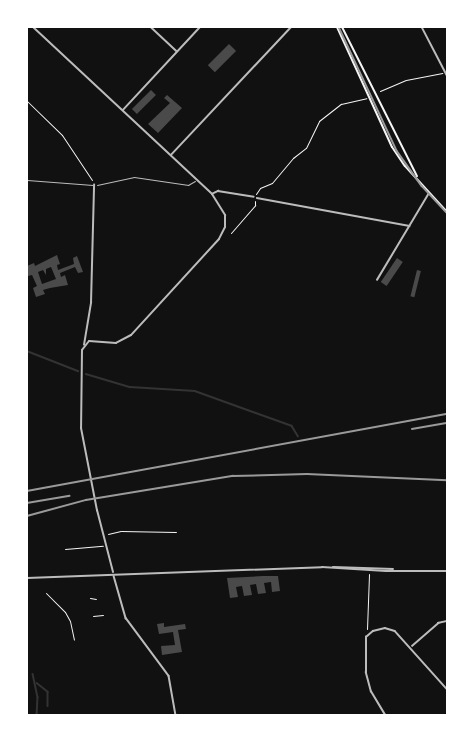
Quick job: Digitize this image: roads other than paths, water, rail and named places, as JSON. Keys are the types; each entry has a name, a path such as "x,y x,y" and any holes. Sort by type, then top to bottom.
{"main road":[{"path":"343,27 374,94 420,182"},
{"path":"338,28 393,147 447,212"}],"street":[{"path":"33,27 212,194 225,214 225,227 219,239 124,340 116,343 93,340 84,346"},
{"path":"151,27 178,51"},
{"path":"122,111 200,27"},
{"path":"171,155 291,27"},
{"path":"338,28 343,27"},
{"path":"422,27 447,75"},
{"path":"94,185 92,303 84,346 81,428 103,535 126,618 169,676 176,715"},
{"path":"212,194 218,191 409,226"},
{"path":"377,280 429,193"},
{"path":"27,578 113,572 333,567 447,571"},
{"path":"411,646 436,624 447,621"},
{"path":"385,715 374,698 367,678 368,634 390,628 411,646 447,689"}],"lane":[{"path":"27,180 94,185 135,177 188,185 196,180"}],"waterway":[{"path":"27,351 78,371"},
{"path":"86,374 130,387 195,391 292,426 298,436"},
{"path":"33,674 38,697 37,715"},
{"path":"37,683 48,692 48,706"}],"tram line":[{"path":"339,27 397,151 422,186 447,213"}],"railway":[{"path":"27,491 447,414"},
{"path":"412,429 447,423"},
{"path":"27,516 86,500 233,476 307,474 447,480"},
{"path":"27,503 69,496"}]}
